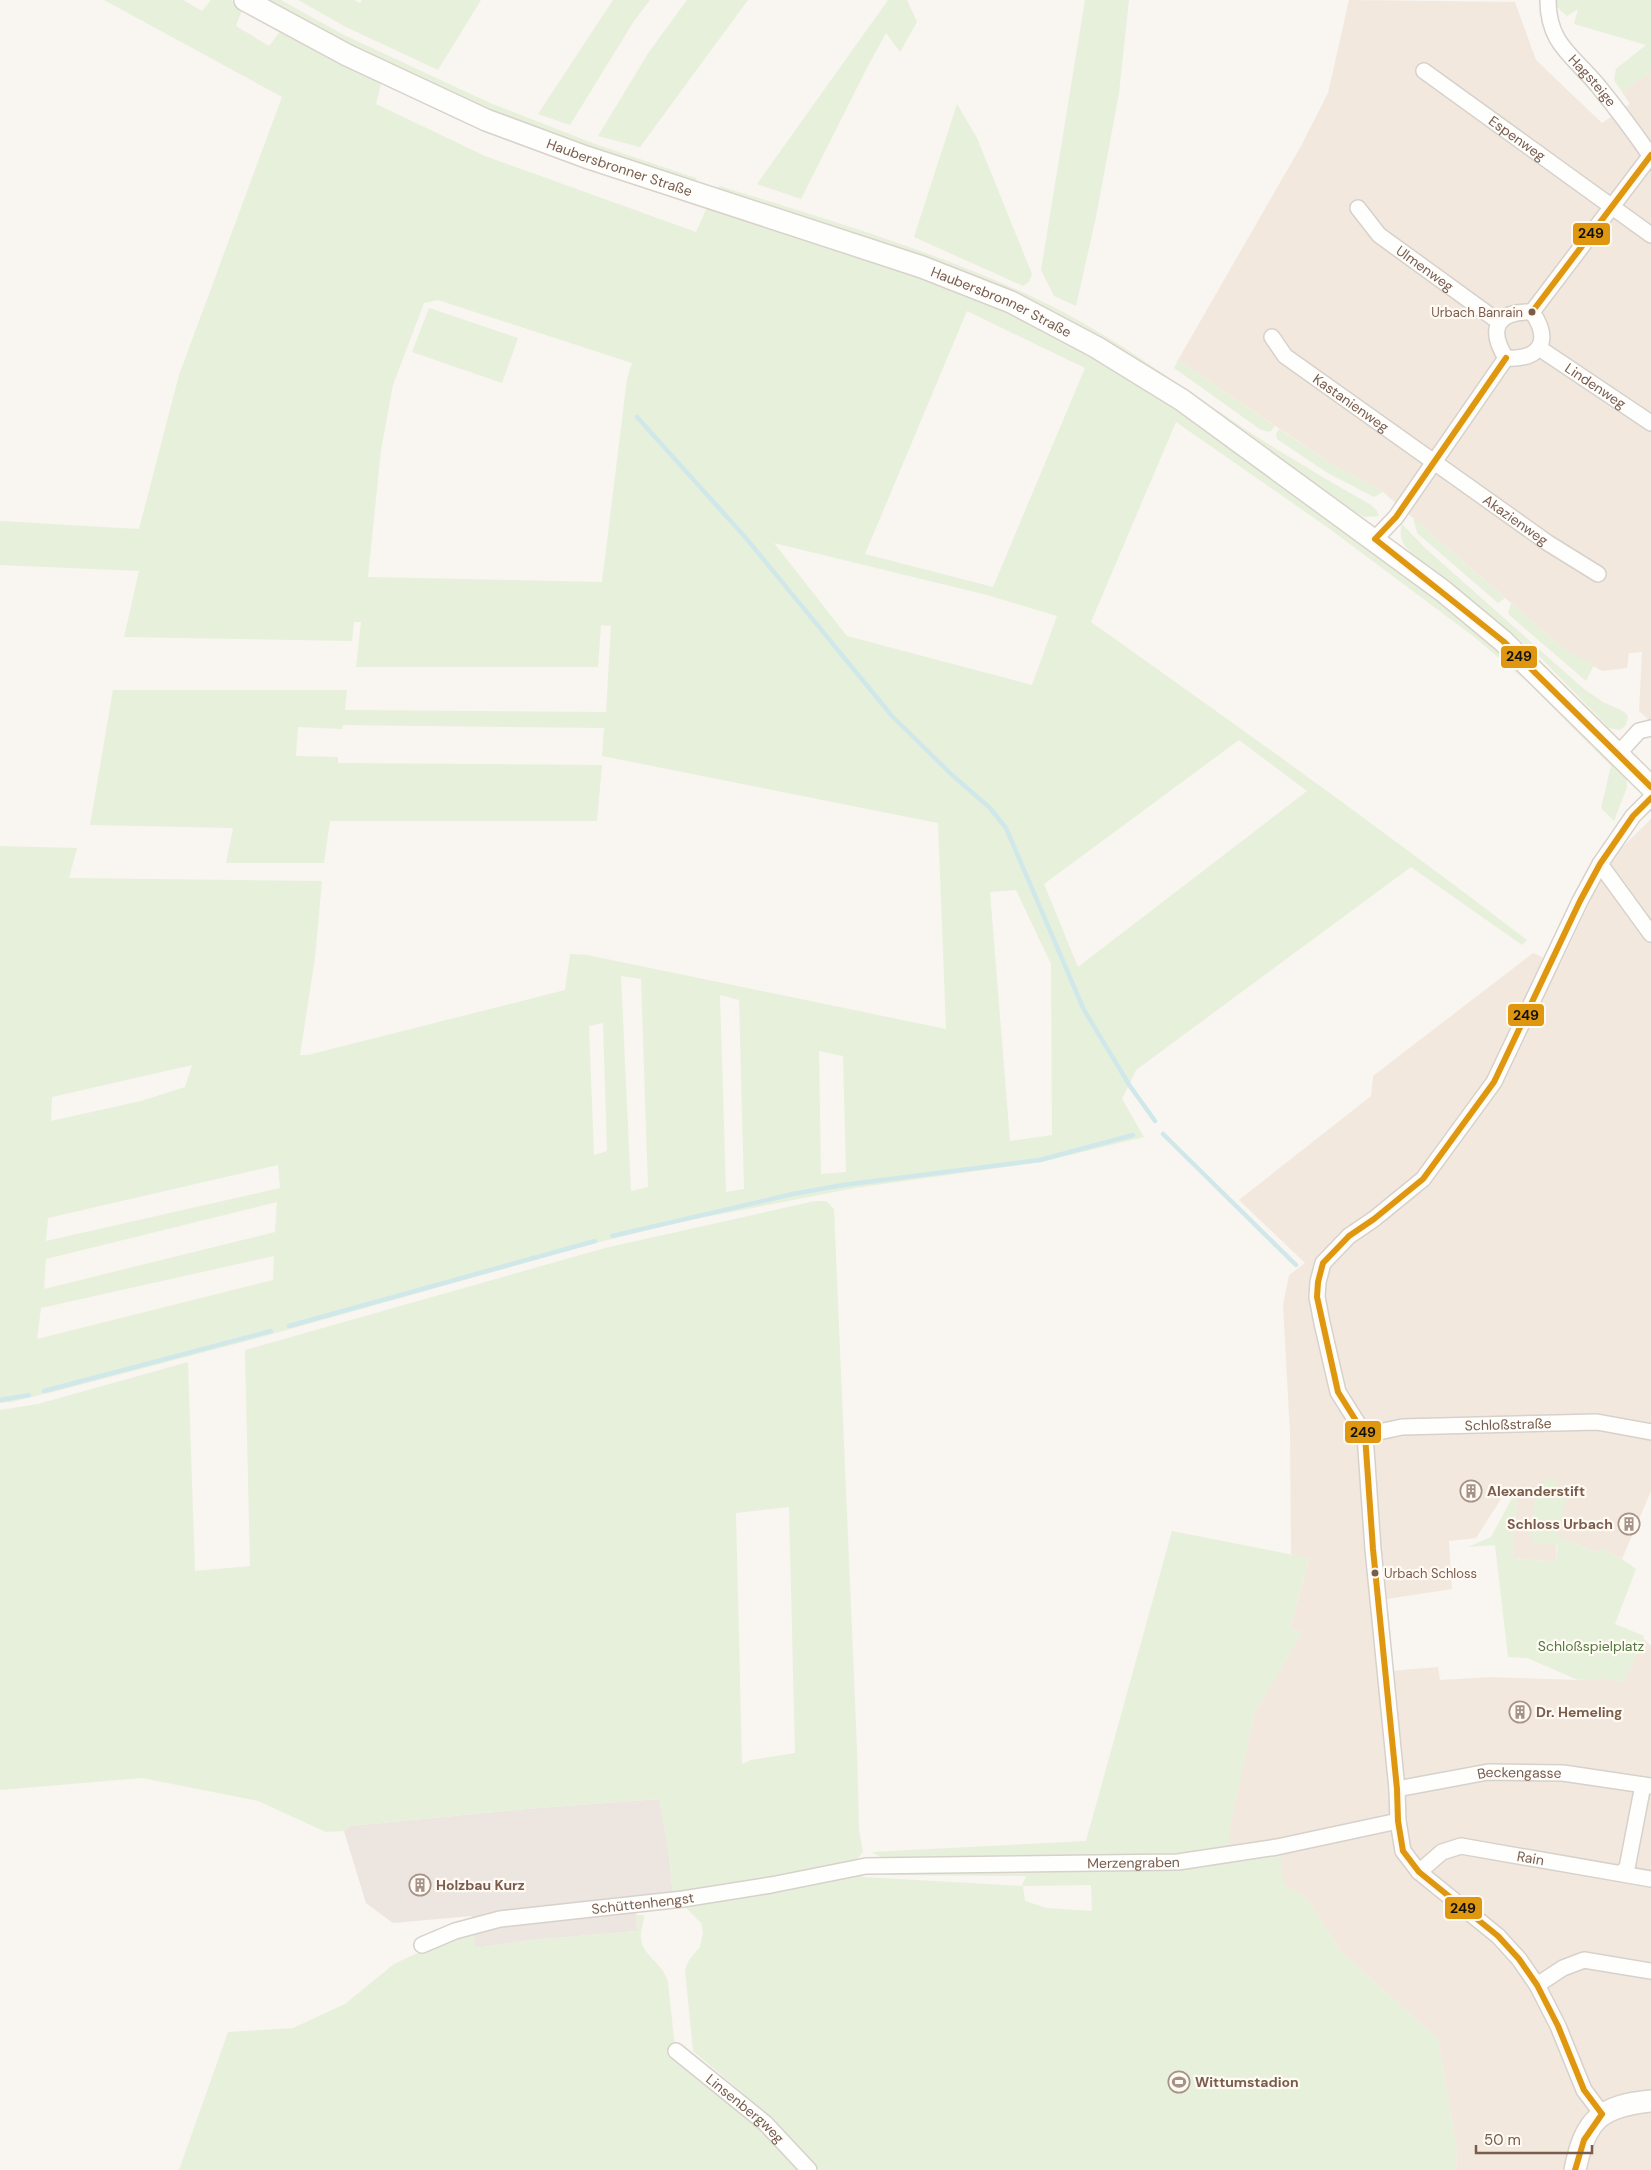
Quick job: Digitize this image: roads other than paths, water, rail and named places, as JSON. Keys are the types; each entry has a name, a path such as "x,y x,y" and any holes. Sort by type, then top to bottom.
{"street":[{"name":"Haubersbronner Straße","path":"245,0 338,50 486,120 586,157 922,267 1011,302 1096,346 1175,395 1375,539 1503,641 1651,787"},
{"name":"Hagsteige","path":"1548,0 1548,17 1561,47 1596,82 1650,155"},
{"name":"Espenweg","path":"1424,70 1651,235"},
{"path":"1532,312 1650,155"},
{"name":"Ulmenweg","path":"1358,208 1379,235 1499,322"},
{"path":"1517,311 1532,312 1539,322 1543,335 1539,348 1530,356 1519,359 1506,358 1498,347 1496,334 1499,322 1507,315 1517,311"},
{"name":"Kastanienweg","path":"1272,337 1285,356 1436,462"},
{"name":"Lindenweg","path":"1539,348 1651,423"},
{"path":"1375,539 1396,517 1436,462 1506,358"},
{"name":"Akazienweg","path":"1436,462 1548,543 1598,574"},
{"path":"1618,754 1639,731 1651,728"},
{"path":"1602,2114 1584,2090 1558,2026 1537,1985 1498,1936 1418,1872 1403,1851 1398,1821 1397,1789 1373,1549 1366,1436 1338,1392 1318,1297 1318,1282 1323,1263 1349,1236 1374,1219 1423,1179 1494,1082 1580,900 1600,864 1633,816 1651,798"},
{"path":"1600,864 1651,934"},
{"name":"Schloßstraße","path":"1366,1436 1402,1427 1596,1422 1651,1432"},
{"name":"Beckengasse","path":"1397,1789 1488,1772 1562,1773 1647,1785 1627,1868 1621,1873"},
{"name":"Merzengraben","path":"866,1866 1178,1862 1277,1847 1398,1821"},
{"name":"Rain","path":"1418,1872 1442,1852 1461,1846 1651,1879"},
{"name":"Schüttenhengst","path":"422,1945 455,1931 500,1918 683,1899 771,1885 866,1866"},
{"path":"1537,1985 1563,1968 1584,1960 1651,1971"},
{"name":"Linsenbergweg","path":"676,2051 765,2123 809,2170"},
{"path":"1575,2170 1581,2141 1591,2125 1602,2114 1628,2103 1651,2101"}],"waterway":[{"path":"637,417 746,538 892,716 951,774 990,808 1006,828 1084,1010 1130,1086 1155,1121"},
{"path":"1163,1134 1296,1265"},
{"path":"612,1236 793,1194 843,1185 1040,1160 1133,1135"},
{"path":"289,1326 595,1241"},
{"path":"44,1391 271,1331"},
{"path":"0,1400 29,1395"}],"place":[{"name":"Urbach Banrain","path":"1532,312"},
{"name":"Alexanderstift","path":"1471,1491"},
{"name":"Schloss Urbach","path":"1629,1524"},
{"name":"Urbach Schloss","path":"1375,1573"},
{"name":"Dr. Hemeling","path":"1520,1712"},
{"name":"Holzbau Kurz","path":"420,1885"},
{"name":"Wittumstadion","path":"1179,2082"}],"park label":[{"name":"Schloßspielplatz","path":"1591,1646"}]}
